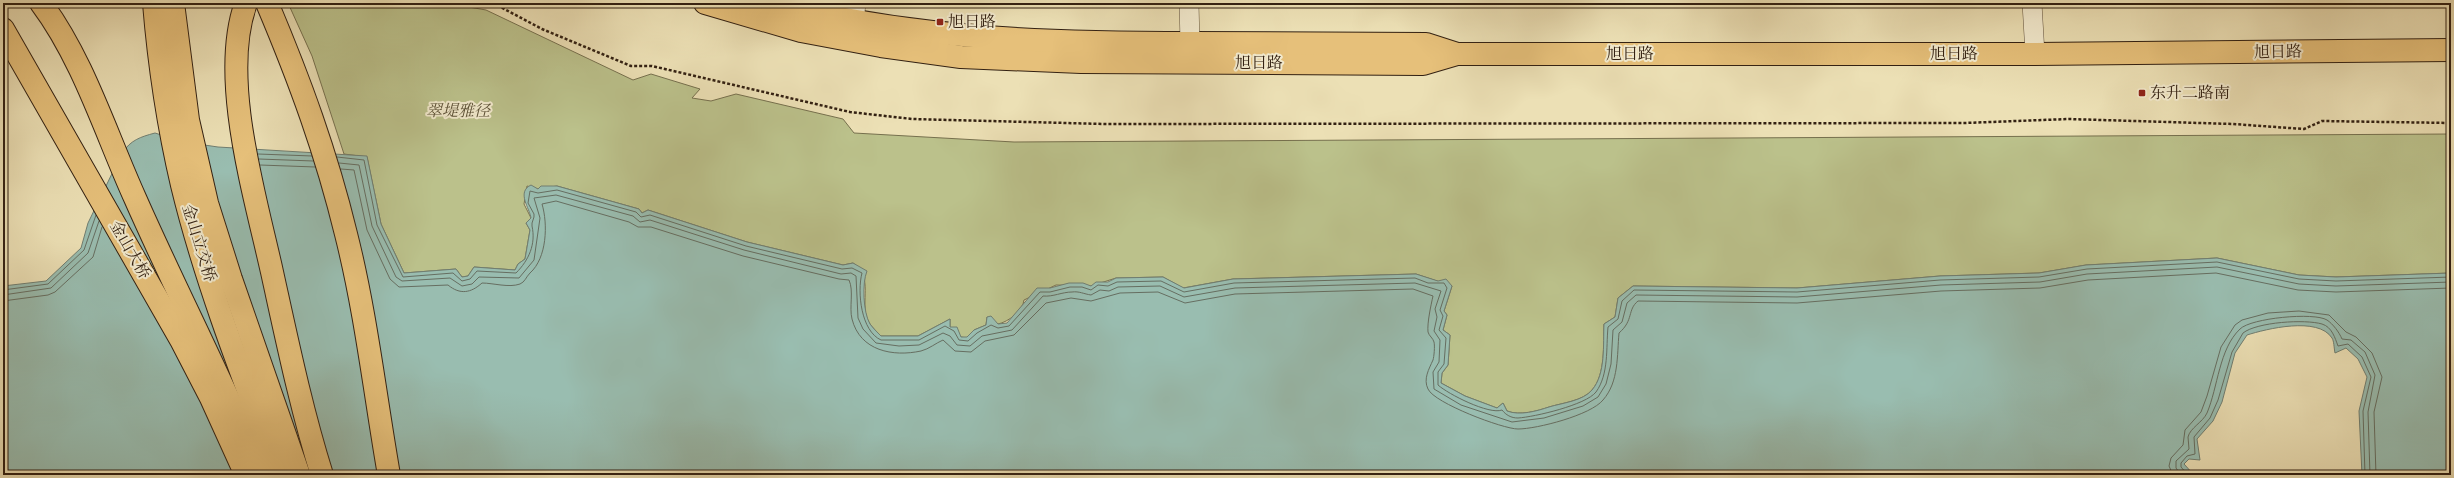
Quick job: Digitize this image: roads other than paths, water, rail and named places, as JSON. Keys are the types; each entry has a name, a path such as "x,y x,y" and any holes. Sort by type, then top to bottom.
{"main road":[{"path":"41,3 68,46 143,217 217,371 262,475"},
{"name":"金山立交桥","path":"154,3 167,114 190,217 215,293 280,475"},
{"name":"金山立交桥","path":"173,3 186,105 204,190 231,279 300,475"},
{"path":"246,3 239,32 236,61 237,89 243,135 297,386 322,475"},
{"path":"267,3 309,106 343,221 366,332 390,475"},
{"name":"旭日路","path":"705,3 800,31 881,46 968,57 1081,62 1423,64 1458,54 2035,54 2451,50"},
{"name":"旭日路","path":"771,3 855,12 909,31 996,39 1077,43 1426,44 1458,54"},
{"name":"金山大桥","path":"3,29 181,340 211,398 246,475"}],"street":[{"path":"1189,3 1190,43"},
{"path":"2032,3 2035,54"}],"water":[{"path":"155,133 184,142 218,147 367,156 381,224 404,273 456,269 462,277 468,276 474,267 515,270 518,264 525,259 530,230 526,223 531,218 524,196 527,188 531,185 538,189 541,186 557,186 639,209 642,213 648,210 747,242 843,265 853,263 867,271 864,283 866,312 870,324 881,336 918,336 950,319 950,327 957,327 961,337 967,337 974,330 986,325 987,317 991,316 998,324 1007,323 1037,288 1050,288 1069,283 1083,283 1091,286 1096,282 1108,282 1116,278 1163,277 1184,288 1233,279 1416,274 1438,281 1446,279 1452,286 1444,311 1447,315 1443,330 1450,335 1448,365 1442,373 1441,383 1465,396 1497,408 1503,403 1507,411 1517,413 1534,411 1572,401 1583,397 1592,390 1600,376 1602,367 1604,324 1615,317 1618,298 1633,286 1797,288 1940,276 2039,273 2086,265 2217,258 2299,275 2336,277 2451,273 2451,475 2362,475 2359,411 2367,377 2358,359 2346,348 2335,353 2333,339 2325,331 2315,327 2291,326 2247,335 2235,353 2222,402 2213,421 2197,439 2200,460 2189,459 2184,464 2194,475 3,475 3,286 46,281 81,248 88,223 122,153 136,140"}],"place":[{"name":"旭日路","path":"940,22"},
{"name":"东升二路南","path":"2142,93"}],"park label":[{"name":"翠堤雅径","path":"458,111"}]}
